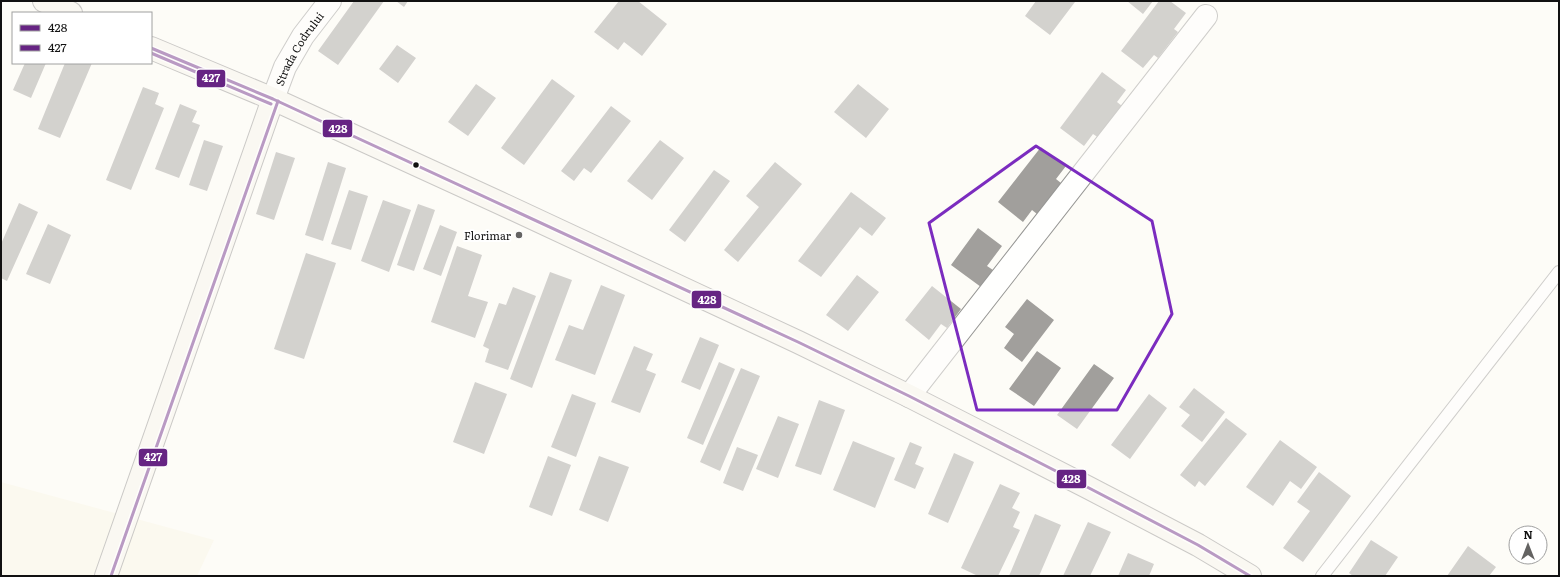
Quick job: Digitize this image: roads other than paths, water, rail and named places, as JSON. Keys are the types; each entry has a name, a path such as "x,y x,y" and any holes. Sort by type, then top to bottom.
{"main road":[{"path":"44,1 69,12"},
{"path":"152,48 273,99 805,346 909,396 1191,542 1250,576"},
{"path":"106,576 273,99"}],"street":[{"name":"Strada Codrului","path":"273,99 285,67 300,42 330,1"},
{"path":"909,396 1206,16"}],"lane":[{"path":"1322,576 1559,272"}],"place":[{"name":"Florimar","path":"519,235"}]}
